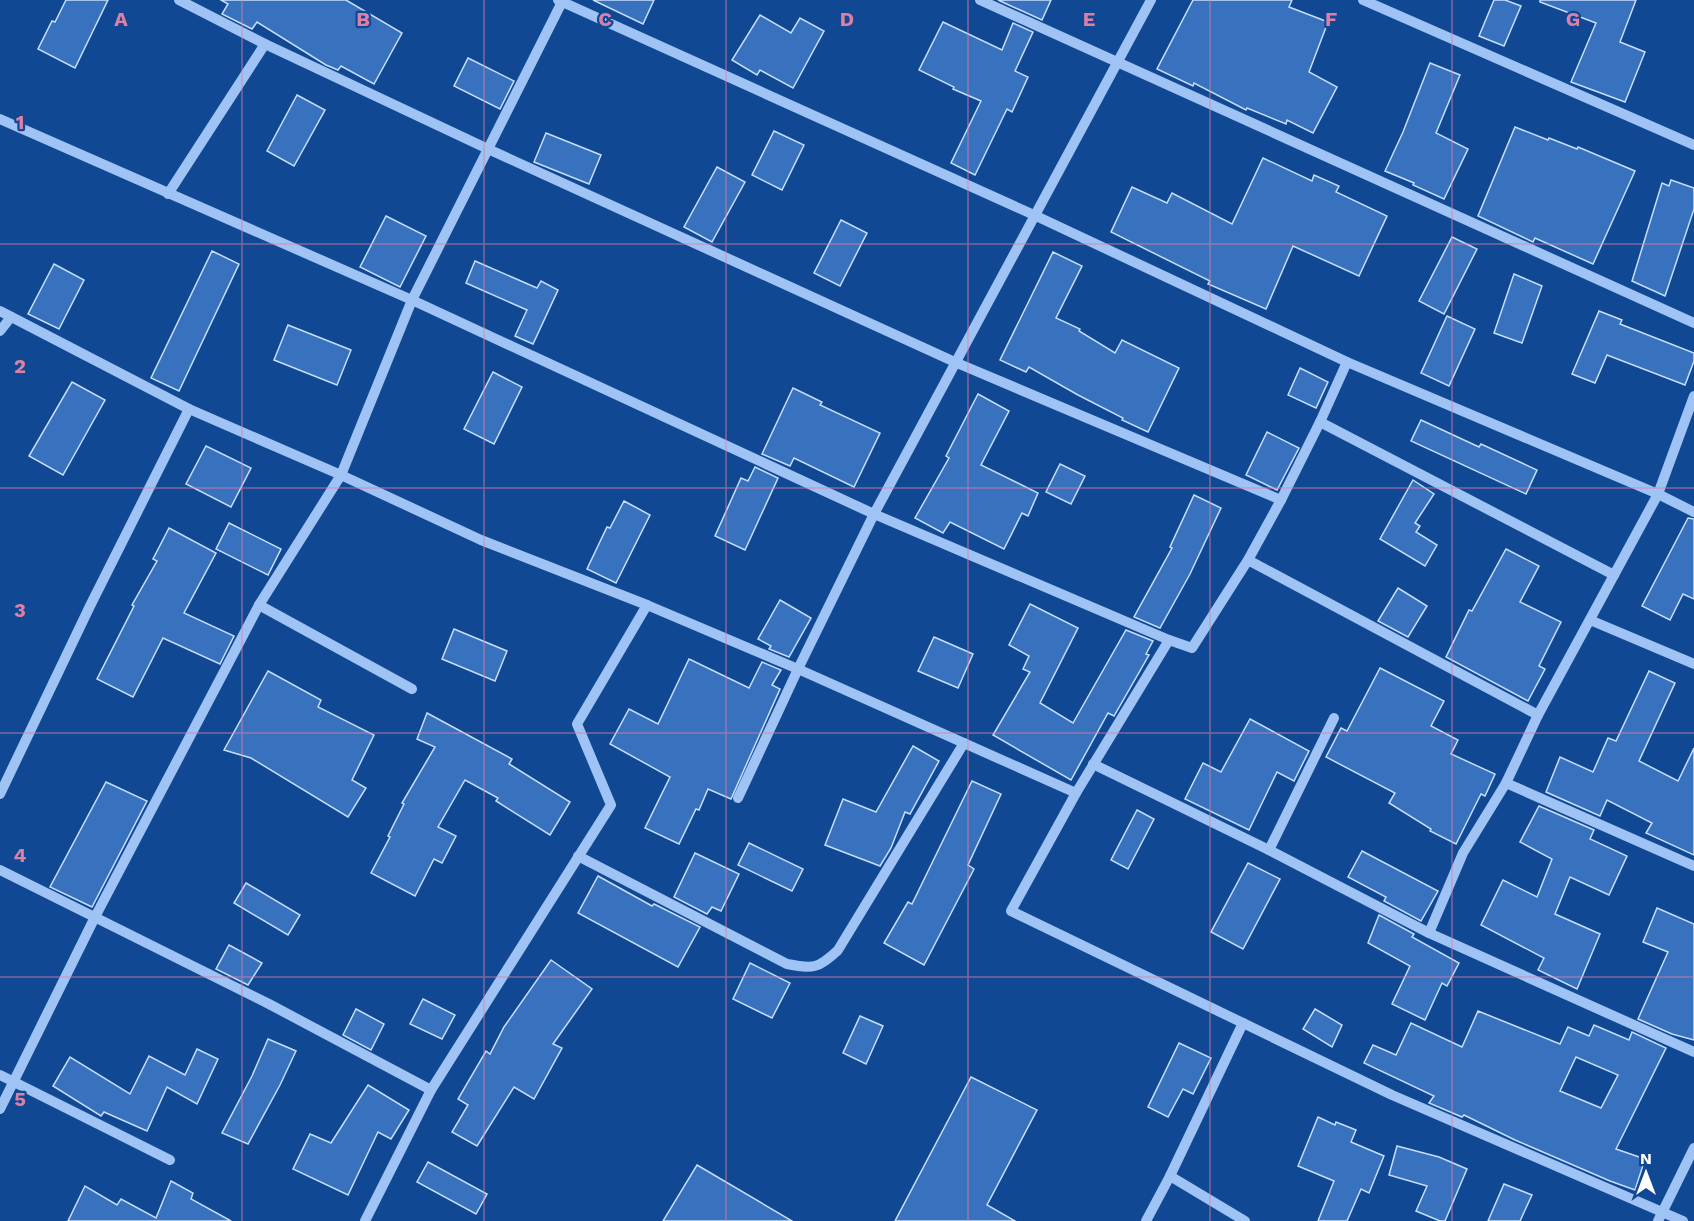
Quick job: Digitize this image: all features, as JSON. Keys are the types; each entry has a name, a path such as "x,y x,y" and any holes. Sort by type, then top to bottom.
{"street":[{"path":"179,0 266,44 488,149 957,363 1281,500"},
{"path":"980,0 1694,323"},
{"path":"738,798 874,514 1151,0"},
{"path":"1363,0 1694,145"},
{"path":"0,1109 15,1083 95,917 259,605 341,476 411,300 561,1 1034,215 1347,362 1658,494 1694,512"},
{"path":"168,194 266,44"},
{"path":"0,119 411,300 874,514 1192,648 1248,560 1281,500 1347,362"},
{"path":"0,311 189,409 481,540 647,605 798,669 1076,793"},
{"path":"0,331 11,317"},
{"path":"1429,933 1463,853 1506,783 1538,715 1658,494 1694,396"},
{"path":"0,794 90,606 189,409"},
{"path":"1320,422 1614,575"},
{"path":"1248,560 1538,715"},
{"path":"259,605 412,689"},
{"path":"365,1221 431,1090 611,805 577,724 647,605"},
{"path":"1590,620 1694,664"},
{"path":"1169,640 1076,793 1011,911 1392,1095 1661,1216 1683,1221"},
{"path":"1269,850 1334,718"},
{"path":"578,856 787,964 806,968 824,964 838,950 964,743"},
{"path":"1093,764 1269,850 1429,933 1694,1052"},
{"path":"1506,783 1694,866"},
{"path":"0,870 269,1004 431,1090"},
{"path":"1146,1221 1243,1023"},
{"path":"0,1075 170,1160"},
{"path":"1661,1216 1694,1148"},
{"path":"1170,1176 1244,1221"}],"building":[{"path":"66,0 108,0 75,68 38,49"},
{"path":"221,0 346,0 402,33 374,84 341,66 338,70 326,65 257,22 252,29 222,14 228,4"},
{"path":"593,0 654,0 643,24"},
{"path":"998,0 1051,0 1042,20"},
{"path":"1193,0 1292,0 1289,7 1328,22 1309,72 1337,87 1313,133 1287,120 1286,124 1247,108 1246,110 1194,83 1193,86 1157,69"},
{"path":"1494,0 1505,0 1521,6 1504,46 1479,36"},
{"path":"1540,0 1636,0 1620,42 1645,52 1625,102 1571,82 1596,23 1540,2"},
{"path":"760,15 791,33 800,18 824,31 793,88 760,70 757,75 732,60"},
{"path":"943,22 1002,50 1013,23 1033,32 1015,71 1028,77 1012,112 1007,109 975,175 951,163 981,101 919,70"},
{"path":"468,58 514,81 500,109 454,86"},
{"path":"1430,63 1460,75 1436,133 1468,149 1444,199 1385,171"},
{"path":"297,95 325,110 294,166 267,151"},
{"path":"1515,127 1548,140 1549,138 1577,149 1578,147 1635,171 1593,264 1535,238 1533,242 1478,216"},
{"path":"774,131 804,145 782,190 752,175"},
{"path":"546,133 601,155 589,184 534,162"},
{"path":"1263,158 1312,181 1314,175 1339,186 1336,192 1387,216 1359,276 1293,246 1266,309 1208,284 1210,281 1111,232 1132,187 1167,203 1172,193 1232,224"},
{"path":"717,167 745,182 712,242 684,227"},
{"path":"1671,180 1694,188 1694,209 1665,296 1632,281 1662,183 1669,186"},
{"path":"386,216 426,236 400,287 360,267"},
{"path":"841,220 867,233 840,286 814,273"},
{"path":"1452,237 1477,249 1444,314 1419,301"},
{"path":"212,251 239,264 179,391 151,378"},
{"path":"1053,252 1082,266 1056,318 1080,329 1079,331 1115,353 1122,340 1179,368 1148,432 1122,420 1123,418 1029,367 1026,372 1000,360"},
{"path":"475,261 537,288 541,281 558,290 533,344 515,336 527,310 466,283"},
{"path":"54,264 84,280 59,329 28,314"},
{"path":"1514,274 1542,286 1522,343 1494,333"},
{"path":"1599,311 1622,320 1620,324 1694,353 1694,361 1685,385 1607,355 1595,383 1572,374"},
{"path":"1447,316 1475,329 1449,386 1421,373"},
{"path":"288,325 351,350 337,385 274,360"},
{"path":"1300,368 1328,382 1316,408 1288,395"},
{"path":"493,372 522,387 494,444 464,429"},
{"path":"72,382 105,400 63,475 29,456"},
{"path":"793,388 822,402 820,405 880,433 854,487 794,458 790,466 762,454"},
{"path":"978,394 1009,411 981,465 1038,493 1028,516 1022,513 1004,549 950,522 943,533 915,518 949,458 946,456"},
{"path":"1421,420 1479,447 1481,444 1537,470 1526,494 1411,441"},
{"path":"1267,432 1299,448 1277,490 1246,475"},
{"path":"206,446 251,468 231,507 186,484"},
{"path":"1060,464 1085,476 1071,504 1046,492"},
{"path":"755,467 778,478 745,550 715,536 741,478 748,481"},
{"path":"1413,480 1434,494 1415,523 1420,526 1416,532 1437,545 1425,566 1380,539"},
{"path":"1194,495 1221,508 1190,574 1160,628 1134,617 1172,548 1170,547"},
{"path":"624,501 650,515 616,583 587,569 607,527 610,528"},
{"path":"1688,518 1694,519 1694,599 1683,594 1670,620 1642,606"},
{"path":"229,523 281,549 268,575 216,549"},
{"path":"169,528 216,553 184,613 234,636 220,664 163,638 133,697 97,679 134,606 132,605 157,561 153,559"},
{"path":"1506,549 1539,566 1520,602 1561,622 1539,666 1545,669 1528,701 1446,657 1469,610 1472,611"},
{"path":"1398,588 1427,606 1408,637 1378,621"},
{"path":"780,600 811,618 789,657 769,649 771,646 758,639"},
{"path":"1030,604 1078,628 1040,703 1073,723 1126,630 1153,641 1146,654 1149,655 1114,716 1108,713 1071,780 993,735 1030,672 1023,669 1029,656 1009,645"},
{"path":"454,629 507,651 495,681 442,659"},
{"path":"934,637 973,654 958,688 918,671"},
{"path":"689,659 749,688 762,662 781,670 772,685 780,689 731,799 708,789 699,810 696,809 679,844 645,828 670,777 610,744 629,709 658,724"},
{"path":"1380,668 1444,701 1431,726 1458,740 1451,754 1495,774 1485,796 1481,794 1456,844 1430,831 1431,829 1389,803 1395,793 1326,757 1341,728 1347,731"},
{"path":"268,671 321,700 318,707 374,735 352,780 366,788 348,817 251,758 224,750"},
{"path":"1649,671 1675,683 1639,761 1678,781 1694,748 1694,855 1646,833 1652,823 1607,800 1600,816 1546,792 1560,757 1593,772 1608,738 1616,741"},
{"path":"427,713 512,759 509,764 570,802 550,835 496,801 498,798 465,780 438,827 456,836 442,863 434,859 415,896 371,873 390,837 388,836 404,804 402,803 435,747 417,739"},
{"path":"1250,719 1309,751 1294,781 1277,772 1249,830 1185,799 1203,763 1221,772"},
{"path":"913,746 939,761 910,814 905,812 891,848 880,866 825,845 843,799 876,812"},
{"path":"972,781 1001,794 968,865 974,869 924,965 884,943 908,902 912,904"},
{"path":"106,782 147,801 92,907 50,887"},
{"path":"1539,806 1594,830 1590,839 1627,856 1609,895 1570,877 1555,914 1600,934 1577,989 1538,970 1544,958 1481,925 1503,880 1537,897 1552,859 1520,842"},
{"path":"1137,810 1154,819 1128,869 1111,860"},
{"path":"749,843 803,869 792,891 738,865"},
{"path":"1362,851 1438,891 1421,921 1384,901 1386,897 1348,877"},
{"path":"695,853 739,874 721,911 712,907 707,914 674,897"},
{"path":"1248,863 1280,879 1243,949 1211,932"},
{"path":"598,876 652,906 654,904 700,927 678,967 578,913"},
{"path":"246,883 300,915 288,935 234,903"},
{"path":"1657,908 1694,924 1694,1040 1672,1034 1638,1019 1668,952 1643,942"},
{"path":"1379,915 1414,934 1412,937 1459,963 1447,986 1442,983 1425,1020 1392,1004 1410,966 1368,943"},
{"path":"229,945 262,963 248,985 216,969"},
{"path":"551,960 592,989 553,1044 562,1048 534,1099 514,1087 477,1146 452,1132 468,1105 458,1099 486,1051 490,1054 504,1027"},
{"path":"750,963 790,983 772,1018 733,999"},
{"path":"423,999 455,1015 442,1039 410,1024"},
{"path":"356,1009 384,1024 371,1050 343,1035"},
{"path":"1315,1009 1342,1025 1332,1047 1303,1029"},
{"path":"1478,1011 1560,1044 1568,1027 1589,1036 1594,1025 1629,1040 1632,1032 1666,1048 1616,1149 1645,1159 1635,1190 1515,1140 1464,1115 1462,1117 1429,1103 1434,1096 1364,1063 1373,1045 1396,1055 1411,1023 1462,1047","holes":["1576,1057 1618,1075 1601,1108 1560,1091"]},
{"path":"860,1016 883,1026 866,1064 843,1053"},
{"path":"268,1039 296,1051 248,1144 222,1133 252,1076"},
{"path":"1179,1043 1211,1058 1193,1094 1183,1089 1168,1117 1148,1107"},
{"path":"197,1049 218,1059 197,1104 167,1087 147,1131 104,1112 101,1116 53,1086 70,1057 130,1094 149,1056 185,1075"},
{"path":"971,1077 1037,1110 987,1205 1015,1221 895,1221"},
{"path":"368,1085 409,1110 391,1139 378,1132 348,1195 293,1169 310,1134 331,1143"},
{"path":"1318,1117 1335,1125 1336,1122 1356,1130 1351,1142 1384,1156 1369,1193 1361,1189 1347,1221 1318,1221 1334,1181 1298,1166"},
{"path":"1397,1146 1439,1157 1467,1169 1445,1221 1416,1211 1427,1186 1389,1175"},
{"path":"428,1162 487,1194 476,1214 417,1182"},
{"path":"697,1165 792,1221 663,1221"},
{"path":"171,1181 193,1193 191,1199 231,1221 68,1221 85,1186 117,1205 121,1199 156,1218"},
{"path":"1504,1184 1532,1195 1520,1221 1488,1221"}]}
